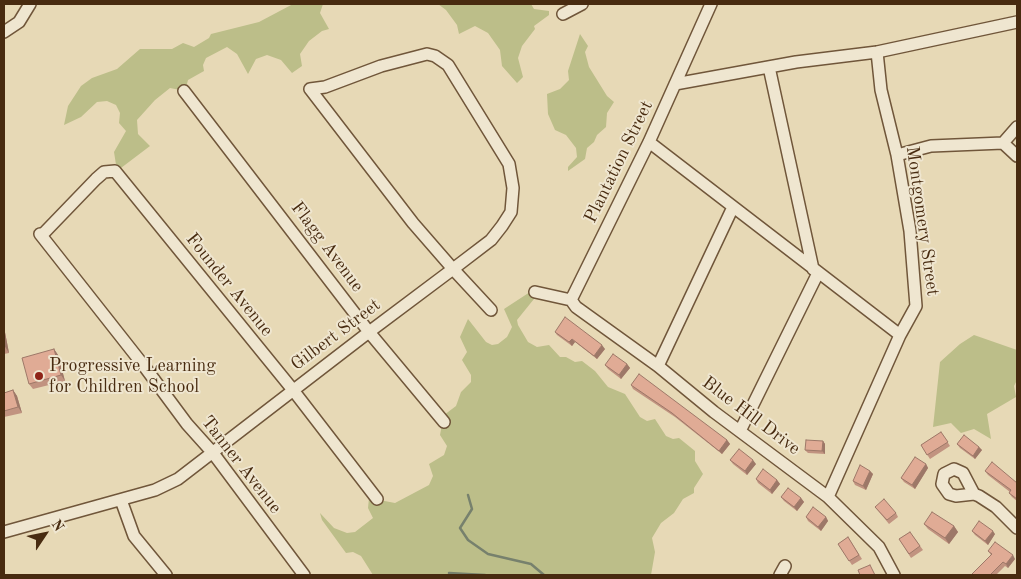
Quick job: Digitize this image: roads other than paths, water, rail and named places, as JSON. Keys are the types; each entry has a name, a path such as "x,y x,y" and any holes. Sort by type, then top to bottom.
{"street":[{"path":"4,32 18,22 30,4"},
{"path":"562,14 582,4"},
{"name":"Plantation Street","path":"571,300 649,142 711,4"},
{"path":"675,84 770,67 877,52 1017,22"},
{"name":"Montgomery Street","path":"828,497 900,336 916,306 910,231 898,155 881,90 877,52"},
{"name":"Gilbert Street","path":"4,532 156,490 178,480 491,240 502,226 511,212 513,188 509,164 448,65 435,56 427,54 408,57 326,87 310,89 413,223 453,269"},
{"path":"740,431 816,271 770,67"},
{"name":"Flagg Avenue","path":"184,91 369,332 444,422"},
{"path":"1003,143 1017,127"},
{"path":"649,142 900,336"},
{"path":"898,155 931,146 1003,143 1017,156"},
{"name":"Founder Avenue","path":"41,234 100,176 108,171 114,171 293,390 377,499"},
{"path":"658,366 733,207"},
{"name":"Tanner Avenue","path":"41,234 187,424 213,453 304,575"},
{"path":"453,269 491,310"},
{"path":"535,292 571,300"},
{"name":"Blue Hill Drive","path":"571,300 590,317 658,366 828,497 879,546 894,575"},
{"path":"974,494 996,507 1017,528"},
{"path":"121,500 134,536 166,575"}],"waterway":[{"path":"468,495 472,509 460,528 468,540 488,554 531,564 544,575"},
{"path":"449,573 485,575"}],"place":[{"name":"Progressive Learning for Children School","path":"39,376"}]}
